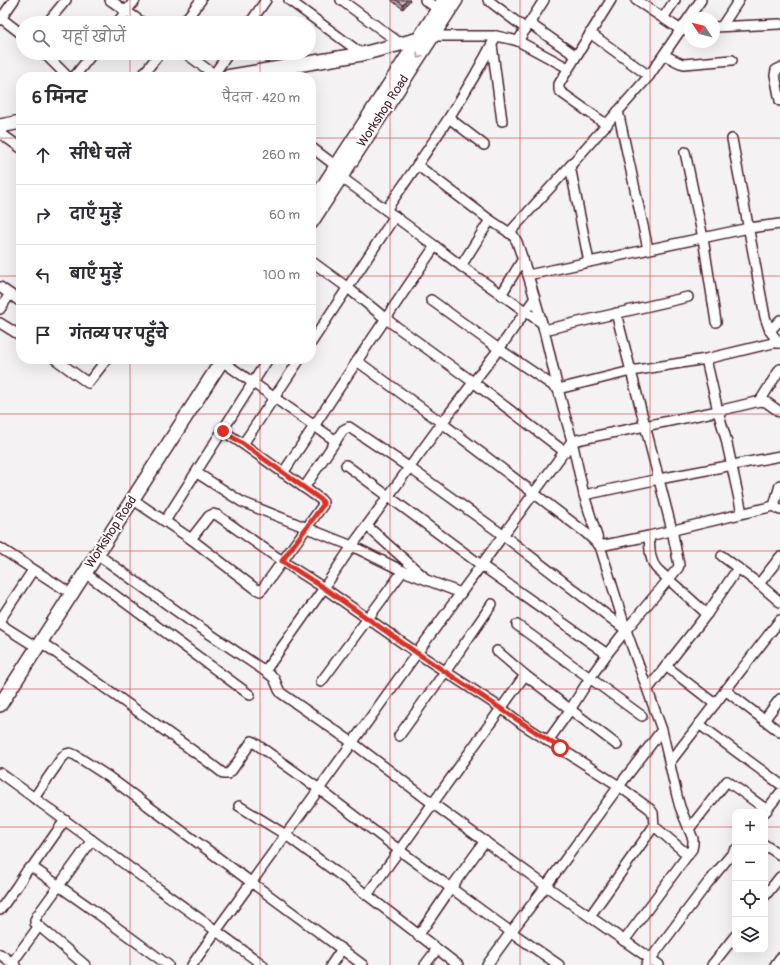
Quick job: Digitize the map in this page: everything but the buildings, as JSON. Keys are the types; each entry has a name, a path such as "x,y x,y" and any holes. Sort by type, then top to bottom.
{"main road":[{"name":"Workshop Road","path":"316,199 338,172 456,0"},
{"name":"Workshop Road","path":"316,214 338,172 441,4"},
{"path":"246,72 362,54 432,36"},
{"path":"0,126 16,123"},
{"name":"Workshop Road","path":"0,688 85,573 216,364"},
{"name":"Workshop Road","path":"0,705 64,589 216,364"}],"street":[{"path":"14,0 1,19 16,30"},
{"path":"53,16 66,0"},
{"path":"110,0 132,16"},
{"path":"123,16 135,0"},
{"path":"188,16 201,0"},
{"path":"255,16 266,0"},
{"path":"289,0 311,16"},
{"path":"341,0 401,44"},
{"path":"426,0 441,4"},
{"path":"488,0 576,56"},
{"path":"518,41 544,0"},
{"path":"607,125 562,93 559,90 559,84 611,0"},
{"path":"636,0 663,18 684,29"},
{"path":"663,18 675,0"},
{"path":"695,12 702,0"},
{"path":"720,24 739,0"},
{"path":"316,20 362,54"},
{"path":"720,26 780,24"},
{"path":"509,232 607,125 649,76 684,31"},
{"path":"590,33 649,76"},
{"path":"432,36 494,41 510,39 518,41 568,68"},
{"path":"386,210 449,118 494,41"},
{"path":"494,41 502,121"},
{"path":"664,55 684,64 732,60"},
{"path":"51,60 63,72"},
{"path":"78,72 87,60"},
{"path":"145,72 154,60"},
{"path":"196,60 214,72"},
{"path":"222,72 226,60"},
{"path":"780,68 776,70 775,75 780,101"},
{"path":"618,111 648,250"},
{"path":"449,118 484,145"},
{"path":"0,132 16,144"},
{"path":"732,139 765,317 770,331 779,343"},
{"path":"316,152 338,172 386,210 526,312 543,327"},
{"path":"685,152 703,238 716,322"},
{"path":"417,165 490,220 513,235 518,242 543,327 584,495 626,630 662,730 679,802 689,829 693,844 692,849 624,941"},
{"path":"570,166 589,262"},
{"path":"316,336 395,216"},
{"path":"461,266 490,220"},
{"path":"528,275 749,228 780,224"},
{"path":"283,473 357,361 436,246"},
{"path":"501,294 523,260"},
{"path":"316,265 386,319 473,382 565,452"},
{"path":"0,287 16,298"},
{"path":"0,309 10,294"},
{"path":"543,327 688,297"},
{"path":"265,671 352,546 499,349 535,298"},
{"path":"431,300 558,389 632,371 706,359 779,343"},
{"path":"548,741 607,654 678,568 679,564 646,425 616,313"},
{"path":"770,331 780,320"},
{"path":"0,323 16,333"},
{"path":"706,359 726,439 742,513"},
{"path":"357,361 586,533 600,546"},
{"path":"62,364 88,383 103,364"},
{"path":"226,364 336,441"},
{"path":"165,521 197,473 265,364"},
{"path":"243,444 297,364"},
{"path":"760,401 780,369"},
{"path":"192,965 572,441 760,401 766,402 780,412"},
{"path":"304,488 343,430 349,427 410,468 503,535 626,630"},
{"path":"132,499 191,539 260,591 323,505 323,502 223,431"},
{"path":"584,495 658,479 780,456"},
{"path":"346,465 481,565 607,654"},
{"path":"197,473 242,502 352,546 403,571 461,593"},
{"path":"600,546 649,536 742,513 777,508 780,486"},
{"path":"191,539 207,518 213,514 217,515 417,653 548,741 619,786 650,809 653,813 654,826 590,916"},
{"path":"367,526 427,579"},
{"path":"649,536 651,560 653,565 707,614"},
{"path":"0,548 64,589"},
{"path":"97,554 192,622 265,671 274,678 281,693 353,743 432,803 590,916 624,941 648,962 659,965"},
{"path":"722,556 780,602"},
{"path":"759,584 780,557"},
{"path":"648,689 707,614 738,568"},
{"path":"0,620 33,570"},
{"path":"322,682 403,571"},
{"path":"85,573 250,695"},
{"path":"399,736 492,604"},
{"path":"670,762 780,620"},
{"path":"0,624 35,642 198,754 224,774 228,774 232,770 252,741 511,932 559,965"},
{"path":"517,625 642,716"},
{"path":"497,651 525,675 617,745"},
{"path":"666,666 715,704"},
{"path":"367,895 525,675"},
{"path":"725,690 780,732"},
{"path":"764,720 780,699"},
{"path":"700,724 780,784"},
{"path":"487,965 662,730"},
{"path":"34,798 61,759 66,754 70,753 109,777 363,965"},
{"path":"0,773 263,965"},
{"path":"689,829 727,781 763,809"},
{"path":"768,809 780,793"},
{"path":"239,806 286,835 458,965"},
{"path":"0,910 28,869 32,867 65,820"},
{"path":"654,826 688,855"},
{"path":"82,964 38,926 35,923 35,920 92,840"},
{"path":"418,936 485,841"},
{"path":"768,847 780,855"},
{"path":"648,962 732,854"},
{"path":"32,867 168,965"},
{"path":"768,892 780,877"},
{"path":"0,954 13,964 38,926"},
{"path":"712,965 732,940"},
{"path":"331,965 342,949"},
{"path":"425,965 437,949"},
{"path":"775,965 780,958"}],"route":[{"path":"223,431 323,502 323,505 282,561 324,588 445,672 501,708 522,724 560,748"}]}
